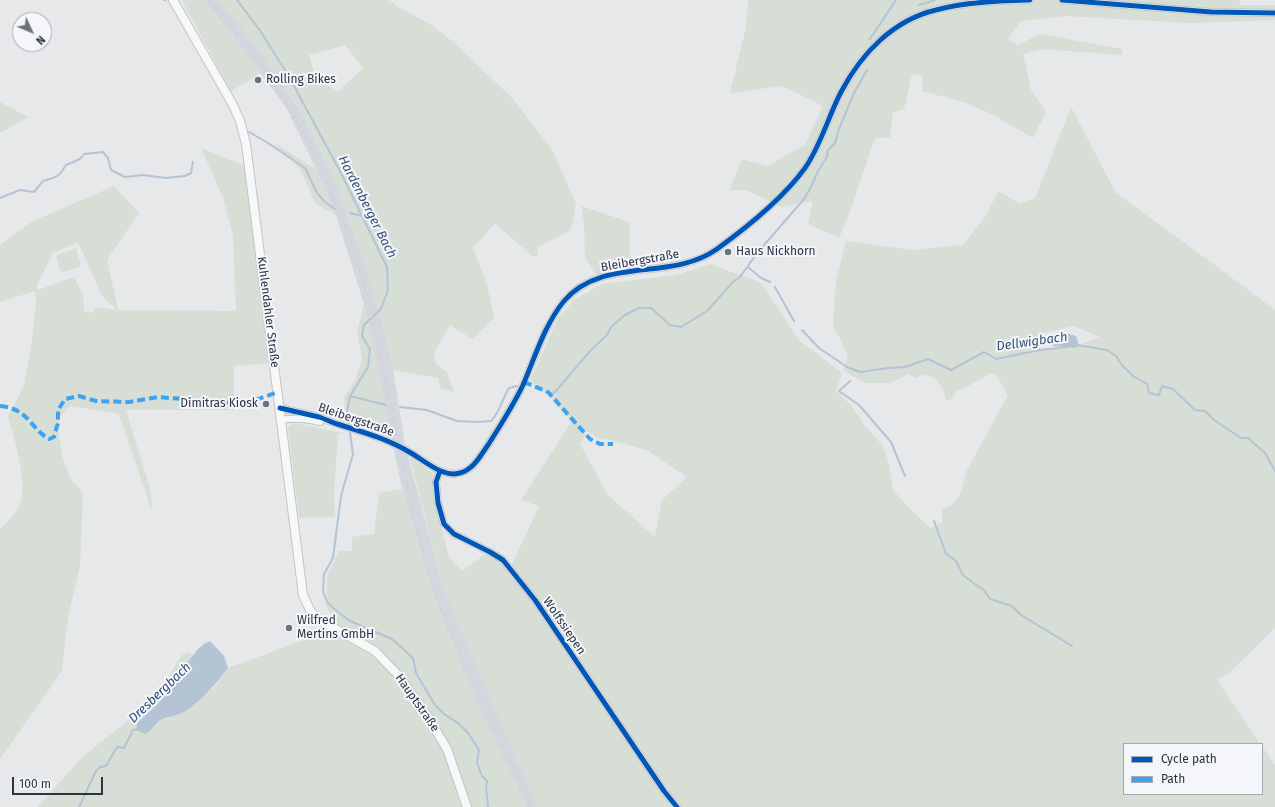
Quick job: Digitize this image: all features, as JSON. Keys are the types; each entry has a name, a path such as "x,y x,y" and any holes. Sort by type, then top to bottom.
{"main road":[{"name":"Kuhlendahler Straße","path":"174,1 233,105 243,132 249,167 303,595 313,614 332,628"},
{"name":"Hauptstraße","path":"332,628 376,651 397,674 427,714 447,749 467,807"}],"street":[{"name":"Bleibergstraße","path":"281,420 291,417 336,424 365,432 399,446 440,471 451,474 461,473 469,469 477,461 496,433 516,398 550,323 570,294 585,284 602,277 628,272 672,267 705,256 730,239 784,193 802,173 815,152 838,98 855,68 884,36 908,20 935,10 964,5 1030,0"},
{"path":"1062,0 1211,12 1275,13"},
{"name":"Bleibergstraße","path":"280,408 321,418 336,424"},
{"name":"Wolfssiepen","path":"440,471 436,482 438,503 444,524 454,534 503,560 535,600 664,791 677,807"}],"shaded area":[{"path":"203,0 218,0 267,60 305,119 336,183 367,267 383,324 393,370 405,445 442,584 538,807 526,807 469,687 431,590 402,488 364,304 336,215 286,107"},
{"path":"203,0 261,73 231,91 182,1"},
{"path":"218,0 389,0 398,7 430,24 452,41 513,99 553,151 576,204 571,230 538,247 537,257 532,256 495,223 473,248 487,285 494,318 472,339 450,325 434,353 436,364 447,372 454,392 440,388 438,378 393,370 386,338 368,274 347,211 334,180 305,120 286,88","holes":["345,45 363,68 338,92 315,76 309,55"]},
{"path":"748,0 1239,0 1240,5 1275,5 1275,20 1191,23 1065,16 1021,21 1008,39 1018,45 1040,34 1122,49 1122,55 1042,49 1023,54 1031,90 1046,112 1033,138 995,116 967,103 922,91 923,76 912,74 904,109 893,112 890,138 875,138 848,217 839,238 808,224 813,201 782,207 746,190 730,190 742,159 767,166 805,145 823,106 782,86 730,93 746,27"},
{"path":"0,102 28,117 0,133"},
{"path":"1071,107 1116,193 1275,310 1275,628 1229,673 1217,680 1259,743 1123,743 1123,795 1263,795 1263,747 1275,765 1275,807 679,807 511,567 539,506 521,500 571,422 551,398 530,381 558,318 574,300 602,284 676,275 710,264 759,282 766,290 798,339 842,373 836,391 852,406 866,427 883,446 889,464 893,490 913,512 931,528 942,522 942,510 950,506 957,499 962,489 966,472 1008,395 996,375 991,373 956,391 952,399 946,400 942,387 936,380 928,375 915,378 909,374 890,383 864,383 843,370 848,355 833,325 836,281 846,241 913,250 963,245 987,214 998,191 1020,204 1035,198","holes":["1074,326 1100,337 1075,348 1040,349 1043,333","587,431 598,438 647,450 687,477 662,500 655,537 608,495 580,444"]},
{"path":"271,141 316,169 336,215 315,203 301,170"},
{"path":"201,148 246,166 270,363 234,366 234,410 126,410 150,489 153,514 119,414 70,406 60,416 58,430 63,459 70,478 83,493 80,566 68,617 62,671 0,759 0,529 17,510 21,501 22,490 20,464 8,416 24,386 31,348 36,303 35,291 0,302 0,245 33,221 114,186 139,213 107,260 118,310 236,311 233,235 223,198","holes":["78,242 102,296 117,310 96,307 92,313 84,311 83,295 74,277 38,290 37,285 53,253"]},
{"path":"581,206 629,222 630,267 609,269 597,275 585,257 584,223"},
{"path":"76,248 81,266 61,273 56,256"},
{"path":"364,304 392,438 346,422 344,397 355,381 362,359 357,333"},
{"path":"294,423 347,434 338,434 334,496 335,517 299,518 288,427"},
{"path":"410,458 434,474 432,489 449,558 462,571 487,553 501,562 532,600 658,789 674,807 538,807 442,584"},
{"path":"402,489 431,590 469,687 526,807 38,807 80,759 147,705 159,692 182,655 189,650 188,653 193,654 176,676 159,703 137,723 153,729 160,720 178,715 202,699 216,685 228,668 315,636 327,639 336,634 338,627 326,605 327,576 339,551 352,551 352,537 374,534 379,493"}],"water":[{"path":"1066,333 1076,336 1079,345 1075,348 1052,346 1049,339"},
{"path":"210,641 224,656 228,668 218,681 205,695 184,712 162,719 146,734 136,730 137,723 159,703 176,676 198,649"}],"waterway":[{"name":"Hardenberger Bach","path":"237,0 261,32 288,75 341,173 387,267 388,290 381,309 364,325 362,336 370,349 368,367 350,396 347,412 353,454 341,496 333,558 324,574 323,592 327,602 350,621 392,639 413,658 416,673 435,705 468,733 479,750 477,763 482,776 487,781 486,787 488,807"},
{"path":"870,39 896,0"},
{"path":"919,5 935,0"},
{"path":"551,393 555,392 591,350 607,335 611,327 625,315 639,308 651,308 670,325 681,327 707,311 733,282 740,277 758,252 804,199 827,157 828,150 835,143 853,95 867,70"},
{"path":"249,132 305,168 317,193 325,202 335,209"},
{"path":"0,198 20,190 34,192 43,181 60,174 66,165 80,159 84,154 103,152 108,158 111,170 125,177 143,175 166,178 185,176 191,173 193,162"},
{"path":"350,213 362,216"},
{"path":"748,267 761,278 770,282"},
{"name":"Dellwigbach","path":"775,287 794,321"},
{"name":"Dellwigbach","path":"802,330 819,348 847,367 860,372 905,367 928,359 951,370 984,352 996,359 1040,350 1067,347"},
{"name":"Dellwigbach","path":"1077,345 1107,350 1116,356 1122,365 1133,376 1147,384 1149,393 1159,395 1162,386 1173,389 1195,410 1205,411 1214,420 1241,438 1248,438 1265,453 1275,471"},
{"path":"850,381 839,391 859,405 891,442 905,476"},
{"path":"400,407 427,410 457,421 491,421 497,413 509,388 517,386"},
{"path":"350,396 386,405"},
{"path":"934,521 946,554 956,561 963,575 984,590 990,599 1012,606 1021,615 1072,646"},
{"name":"Dresbergbach","path":"79,807 96,771 100,767 106,766 117,747 124,748 133,730 138,729"}],"railway":[{"path":"209,0 253,52 286,103 316,156 346,227 368,297 417,532 430,575 444,616 531,807"}],"marked path":[{"path":"524,382 548,392 590,439 600,444 613,444"},
{"path":"0,406 10,408 23,415 49,439 54,437 58,423 58,410 65,399 79,396 96,401 129,402 158,397 244,404 278,392"}],"cycle path":[{"path":"280,408 319,417 384,440 402,448 441,471 454,474 465,471 479,458 511,408 523,385 546,330 557,310 564,301 580,287 597,279 617,273 679,265 699,259 717,249 740,232 776,201 805,168 816,150 836,102 849,78 869,52 892,30 920,15 947,7 983,2 1030,0"},
{"path":"1062,0 1211,12 1275,13"},
{"path":"440,471 436,482 438,503 444,524 454,534 503,560 535,600 664,791 677,807"}],"place":[{"name":"Rolling Bikes","path":"258,80"},
{"name":"Haus Nickhorn","path":"728,252"},
{"name":"Dimitras Kiosk","path":"266,404"},
{"name":"Wilfred Mertins GmbH","path":"289,628"}]}
